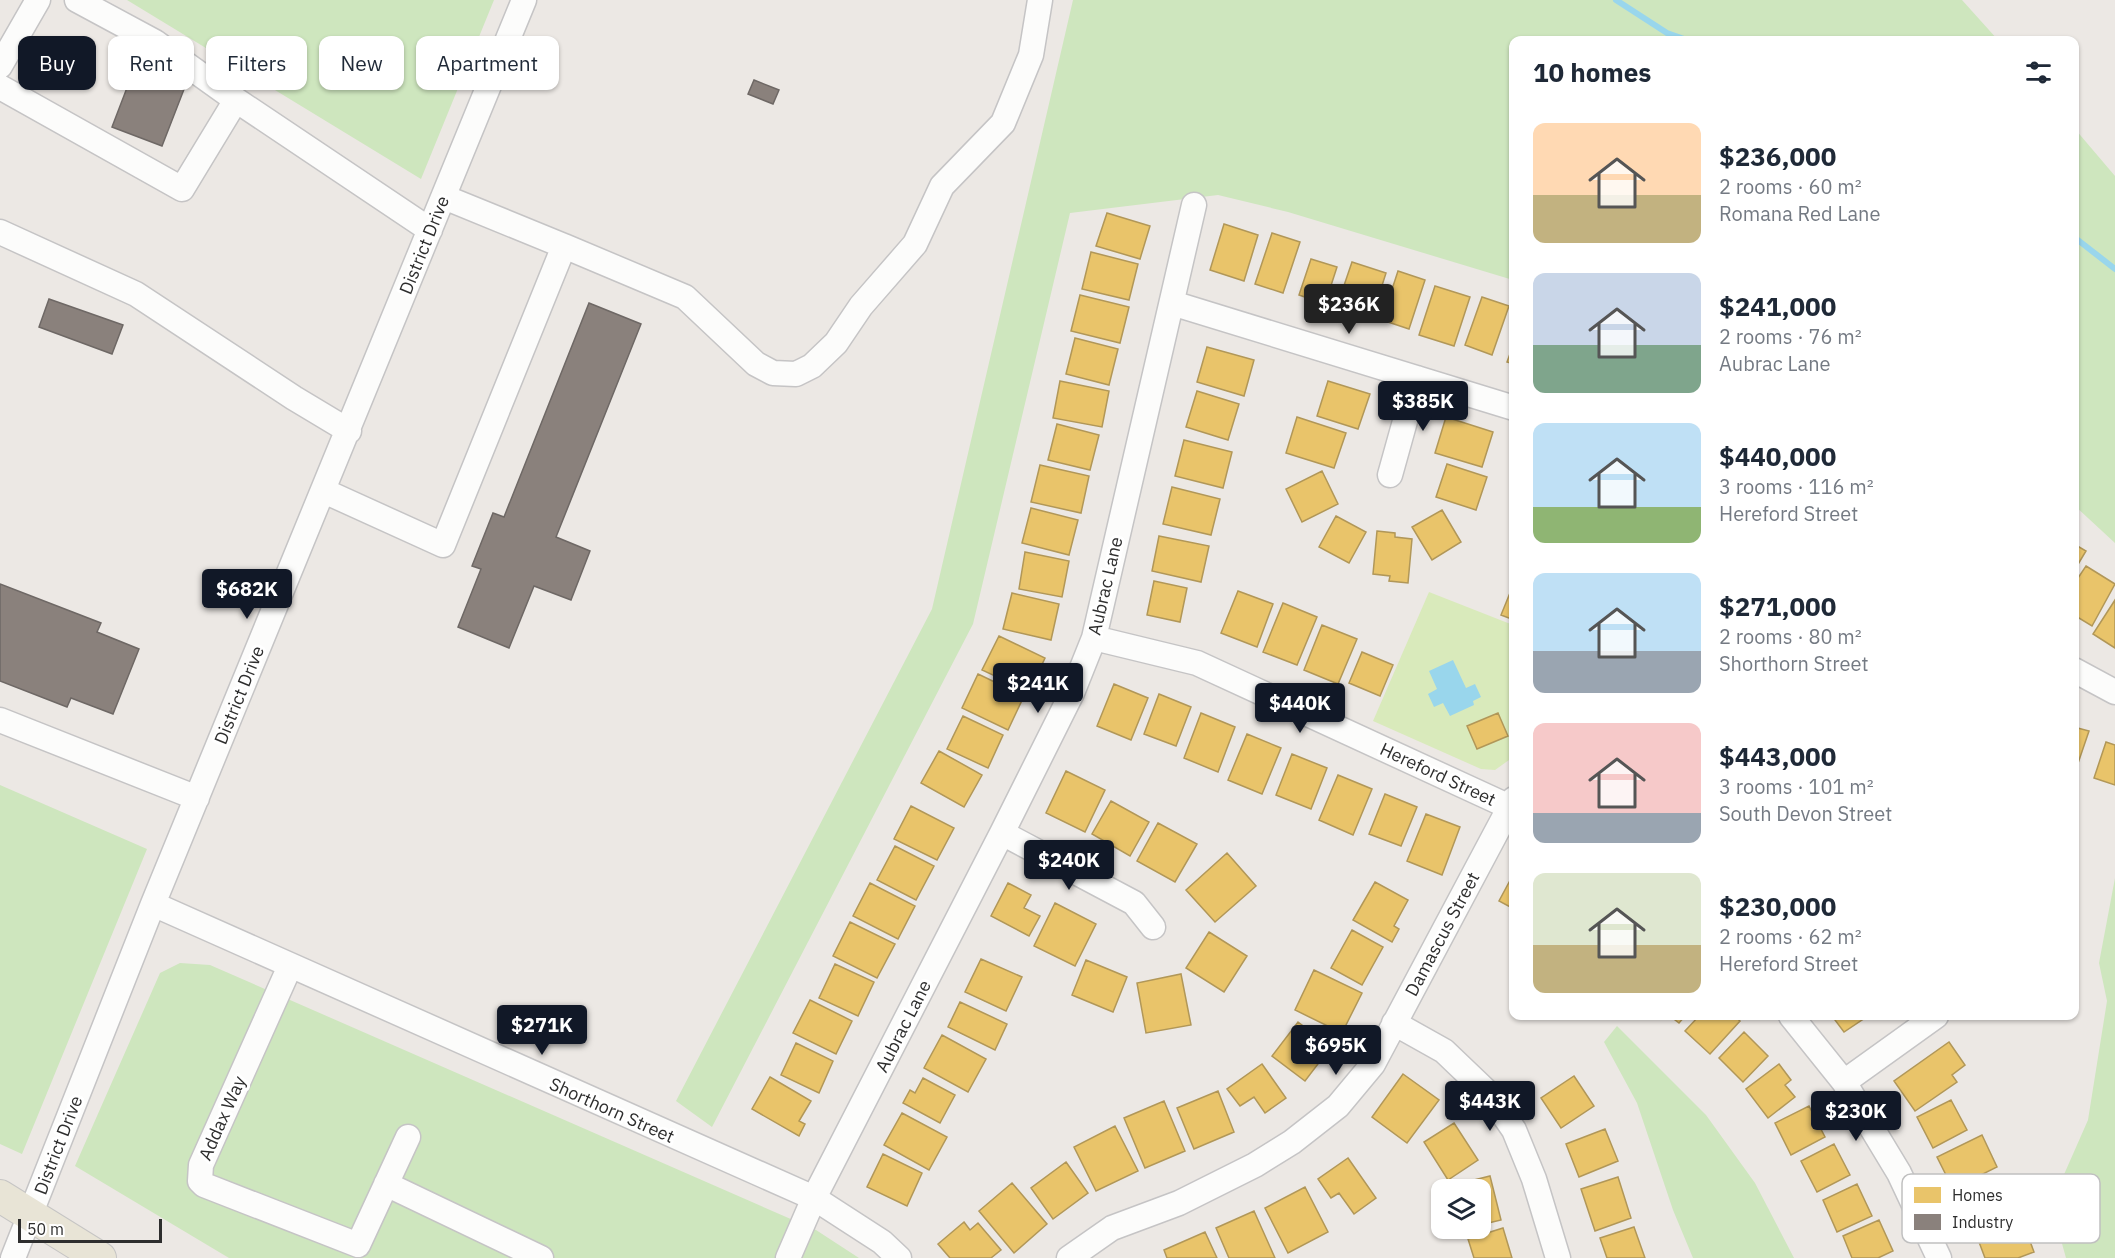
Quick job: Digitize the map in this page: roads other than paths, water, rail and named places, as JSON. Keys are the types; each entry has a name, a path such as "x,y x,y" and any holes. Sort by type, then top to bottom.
{"main road":[{"path":"0,1196 100,1258"}],"street":[{"path":"0,66 38,0"},
{"path":"76,0 155,42 236,100 430,230"},
{"name":"District Drive","path":"13,1258 196,798 349,431 524,0"},
{"path":"444,197 685,297 756,364 773,373 796,374 812,366 836,344 861,306 915,244 942,186 1003,123 1031,55 1040,0"},
{"path":"0,87 182,189 236,100"},
{"name":"Aubrac Lane","path":"788,1258 814,1198 1072,693 1094,638 1194,205"},
{"path":"0,232 136,294 349,431"},
{"path":"324,491 443,545 564,246"},
{"path":"1172,303 1509,406"},
{"path":"1389,475 1417,378"},
{"name":"Hereford Street","path":"1094,638 1197,663 1509,804"},
{"path":"2079,673 2115,692"},
{"path":"0,720 196,798"},
{"name":"Damascus Street","path":"1069,1258 1112,1228 1179,1203 1255,1165 1292,1142 1338,1106 1372,1064 1509,811"},
{"path":"1002,833 1134,903 1152,927"},
{"name":"Shorthorn Street","path":"153,904 814,1198 882,1242 898,1258"},
{"name":"Addax Way","path":"290,966 201,1165 200,1181 204,1185 358,1245 386,1184"},
{"path":"1794,1020 1844,1082 1902,1179"},
{"path":"1844,1082 1930,1020"},
{"path":"1394,1023 1444,1051 1489,1094 1508,1121 1534,1179 1558,1258"},
{"path":"408,1137 386,1184 541,1258"},
{"path":"1933,1243 1940,1258"}],"water":[{"path":"1453,660 1466,688 1475,684 1481,697 1473,701 1474,705 1450,716 1443,703 1434,707 1428,694 1437,689 1429,671"}],"waterway":[{"path":"1616,0 1667,33 1676,36"},
{"path":"2079,241 2115,269"}]}
